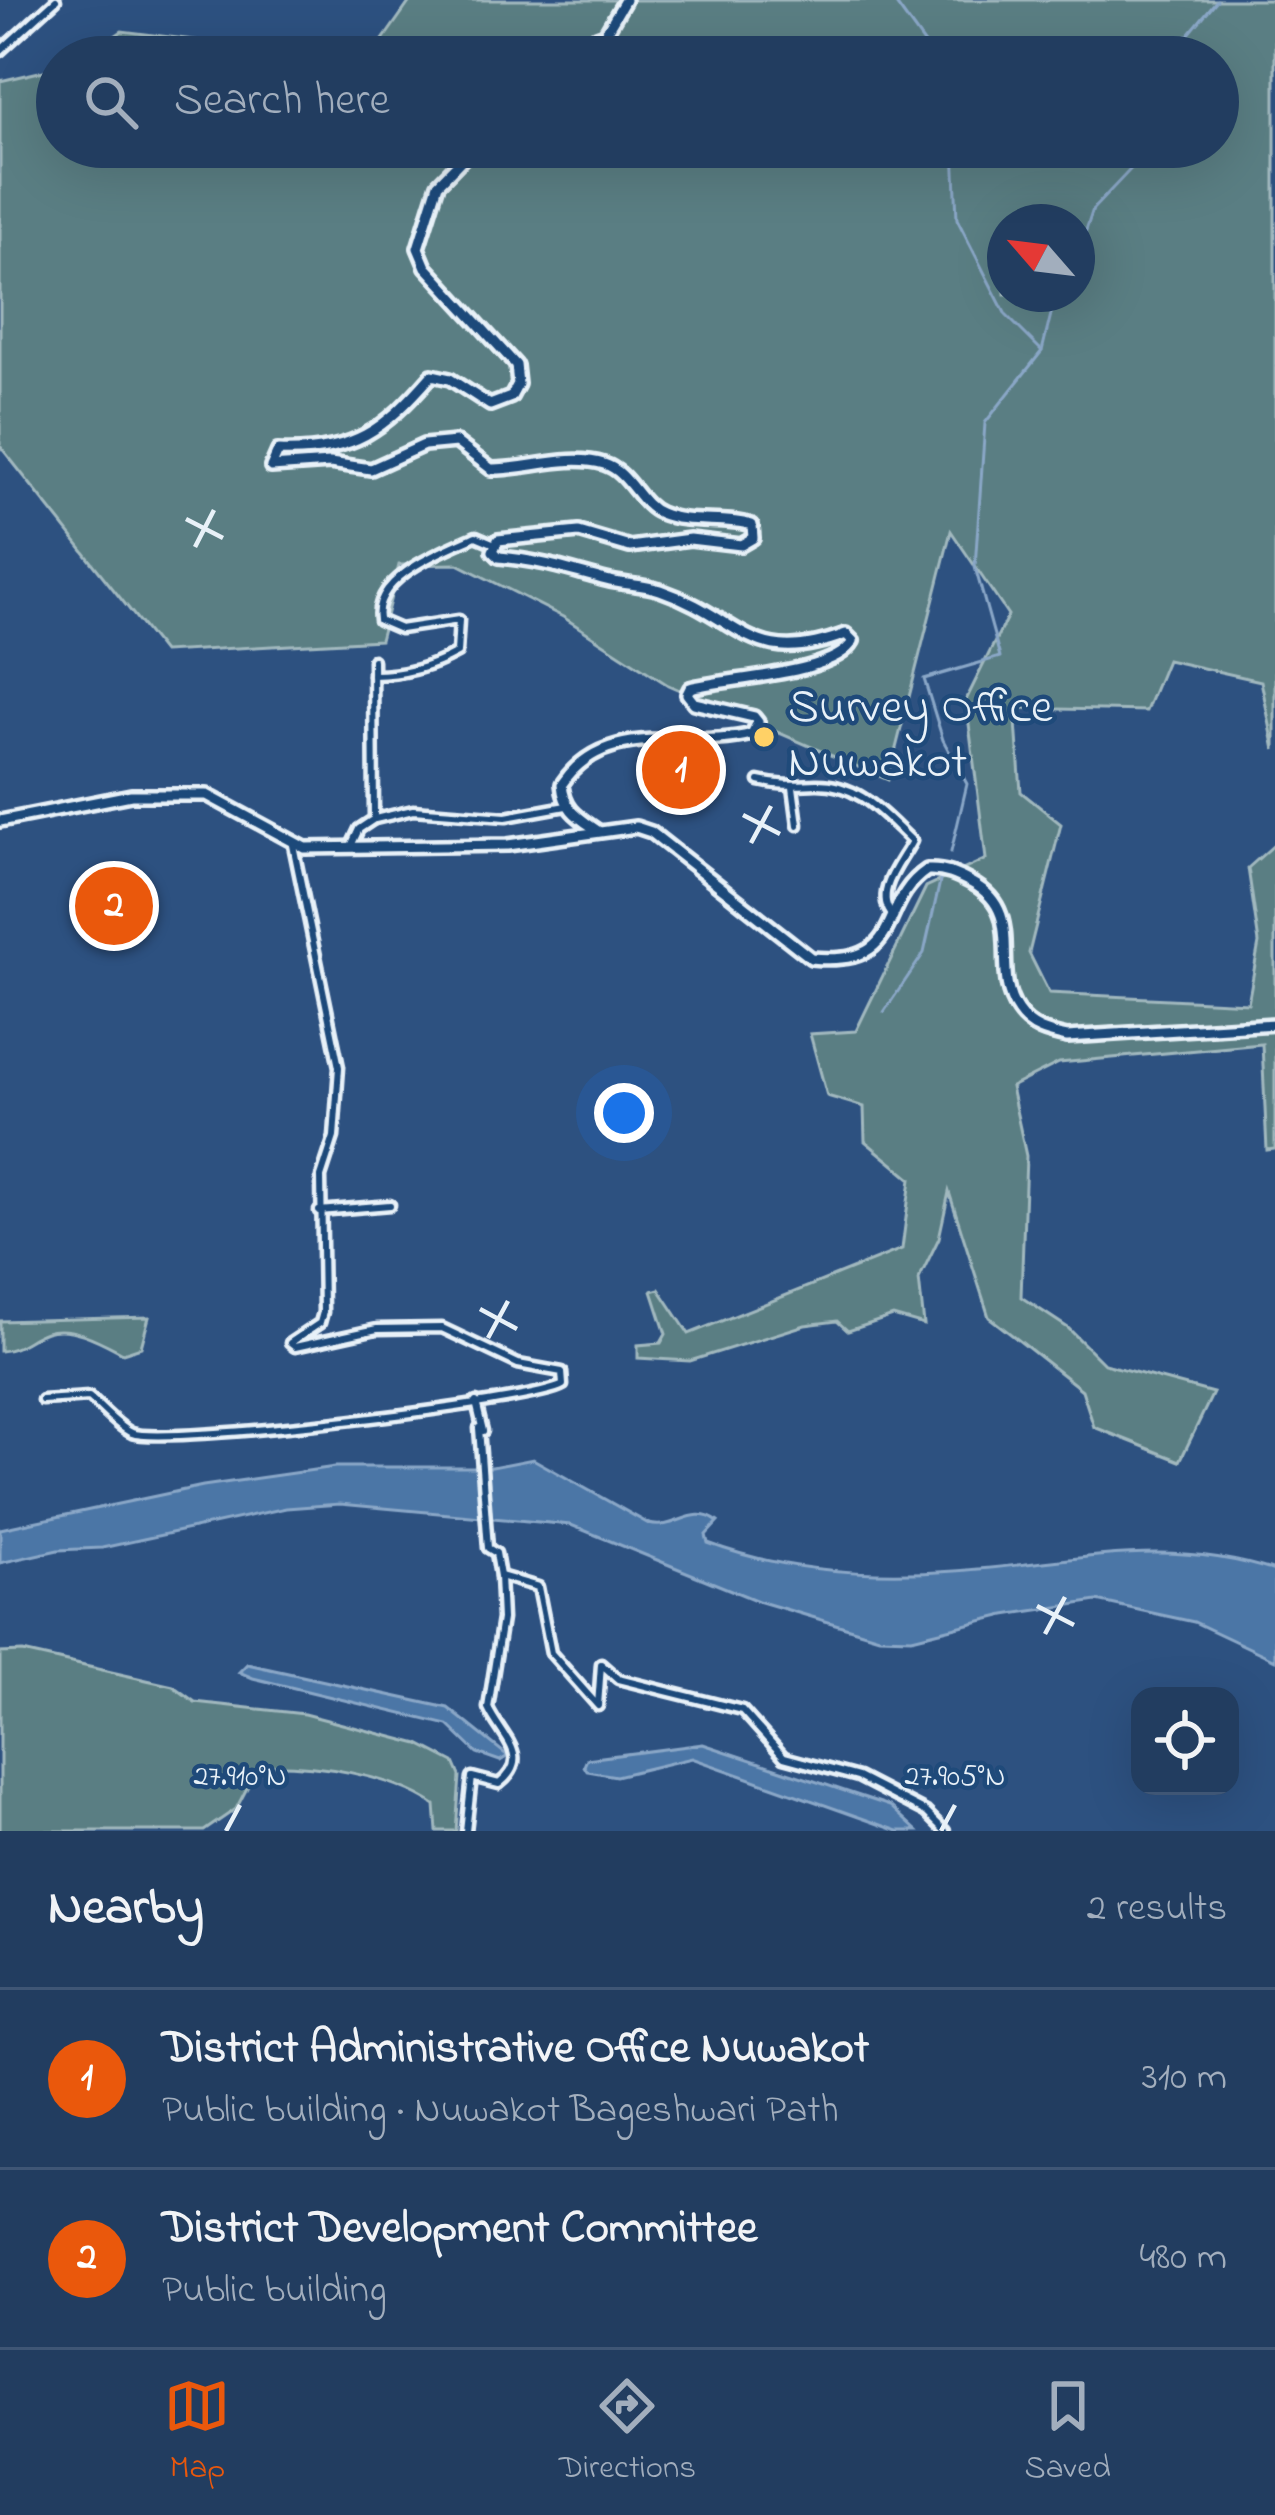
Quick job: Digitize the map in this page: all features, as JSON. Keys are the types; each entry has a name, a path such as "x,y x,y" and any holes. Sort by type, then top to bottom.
{"street":[{"path":"0,51 56,0"},
{"path":"600,36 625,0"},
{"path":"373,675 402,675 458,653 458,620 400,628 379,620 379,598 391,585 476,536 495,544 579,532 630,547 690,539 741,544 753,538 752,525 692,520 655,511 637,488 603,464 491,469 456,442 424,445 371,469 330,463 272,467 278,451 344,447 368,435 432,375 449,379 490,405 511,397 518,383 516,365 426,267 418,248 438,184 454,168"},
{"path":"495,544 493,551 499,557 554,562 606,580 666,592 766,644 799,650 846,634 854,641 844,653 787,670 690,688 687,694 694,703 754,718 757,728 737,738 640,739 604,748 562,784 566,806 598,831"},
{"path":"373,660 374,819"},
{"path":"759,781 793,788 818,784 854,790 888,813 911,841 890,877 885,899 896,918"},
{"path":"793,788 798,824"},
{"path":"0,821 131,796 207,794 293,845 508,845 565,841 636,826 651,832 811,958 853,957 884,939 907,892 927,870 953,873 982,889 1000,909 1008,934 1016,1010 1039,1030 1088,1036 1275,1024"},
{"path":"351,846 359,830 374,819 413,810 506,817 566,806"},
{"path":"42,1400 89,1397 132,1434 192,1435 559,1389 565,1378 562,1372 518,1364 442,1328 377,1329 292,1346 291,1338 320,1323 322,1312 321,1177 334,1137 339,1067 293,845"},
{"path":"319,1211 389,1205"},
{"path":"466,1831 472,1777 500,1784 514,1772 517,1761 515,1749 488,1708 502,1618 476,1401"},
{"path":"500,1576 538,1587 551,1654 598,1706 601,1664 618,1679 742,1710 784,1757 859,1777 926,1812 945,1831"}],"green space":[{"path":"411,0 1275,0 1275,750 1261,681 1167,660 1146,711 1015,708 1021,792 1061,824 1029,953 1049,993 1248,1003 1259,943 1248,868 1275,844 1275,1149 1267,1150 1262,1044 1059,1063 1011,1087 1026,1156 1021,1297 1068,1328 1104,1364 1213,1393 1180,1461 1094,1427 1082,1390 989,1317 949,1192 939,1238 919,1279 924,1325 893,1316 848,1331 837,1321 805,1325 690,1361 638,1358 638,1345 661,1343 666,1334 652,1291 659,1289 689,1334 902,1249 911,1179 865,1141 864,1107 827,1096 810,1034 856,1031 926,887 986,859 966,700 1008,615 951,531 888,780 668,685 563,617 458,564 399,565 380,640 163,652 0,446 0,81 36,73 36,168 1239,168 1239,36 386,36"},
{"path":"122,31 162,36 115,36"},
{"path":"149,1317 141,1347 123,1353 66,1330 40,1334 0,1351 0,1321"},
{"path":"23,1652 173,1686 195,1702 304,1714 419,1744 454,1762 460,1776 456,1831 437,1831 435,1805 396,1785 327,1769 259,1765 236,1809 204,1831 0,1831 0,1653"}],"water":[{"path":"533,1459 649,1524 709,1517 718,1522 706,1535 708,1543 798,1566 924,1573 1154,1553 1193,1554 1275,1571 1275,1660 1194,1622 1097,1601 1005,1615 912,1638 879,1637 758,1601 571,1525 340,1504 286,1508 102,1548 58,1550 0,1563 0,1529 203,1486 335,1467 492,1467"},
{"path":"247,1664 448,1708 508,1756 500,1761 477,1753 448,1725 239,1672"},
{"path":"703,1744 890,1806 917,1831 898,1831 692,1758 616,1776 587,1771 584,1766 587,1759"}],"waterway":[{"path":"893,0 919,36"},
{"path":"1187,36 1217,0"},
{"path":"951,852 967,784 943,740 924,679 1000,657 975,567 985,423 1042,351 1006,315 957,219 955,168"},
{"path":"1095,207 1132,168"},
{"path":"1042,351 1052,312"},
{"path":"884,1012 924,953 941,877"}],"place":[{"name":"Survey Office Nuwakot","path":"764,737"},
{"name":"District Administrative Office Nuwakot","path":"681,770"},
{"name":"District Development Committee","path":"114,906"}]}
